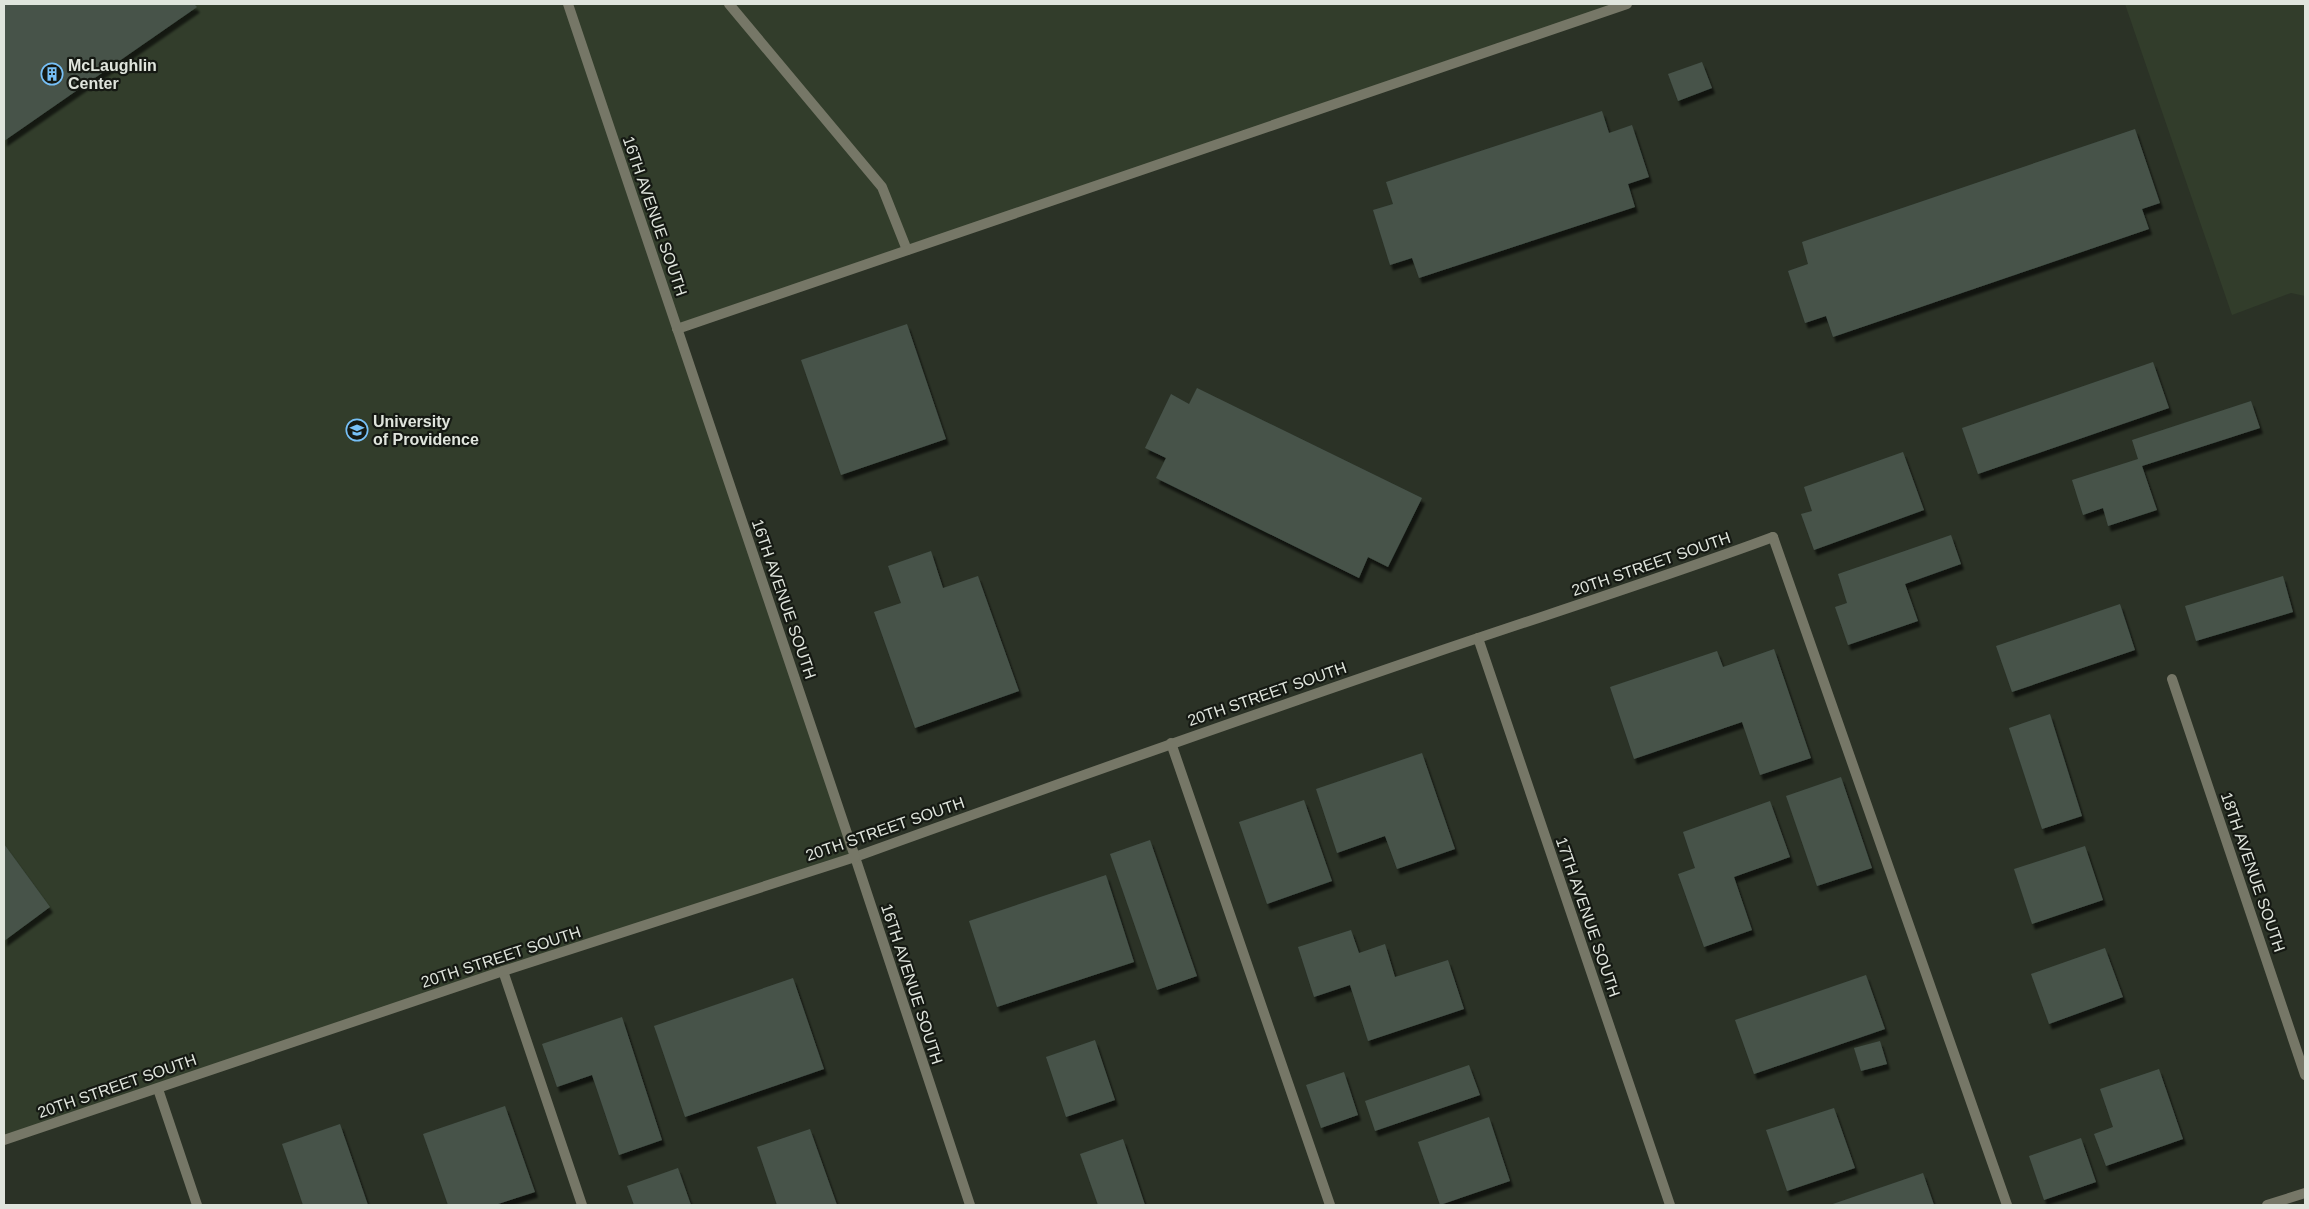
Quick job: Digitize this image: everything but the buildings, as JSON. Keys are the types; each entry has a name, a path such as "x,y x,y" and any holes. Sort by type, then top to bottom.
{"street":[{"name":"16TH AVENUE SOUTH","path":"568,4 970,1205"},
{"path":"729,4 882,187 907,250"},
{"path":"677,329 1627,4"},
{"name":"20TH STREET SOUTH","path":"4,1140 502,971 854,857 1171,743 1478,638 1662,578 1773,537 2007,1205"},
{"name":"17TH AVENUE SOUTH","path":"1478,638 1670,1205"},
{"name":"18TH AVENUE SOUTH","path":"2172,679 2305,1075"},
{"path":"1171,743 1330,1205"},
{"path":"502,971 582,1205"},
{"path":"158,1089 197,1205"},
{"path":"2267,1205 2305,1193"}],"shaded area":[{"name":"University of Providence","path":"4,4 1627,4 677,329 855,857 4,1142"},
{"path":"2125,4 2305,4 2305,296 2291,293 2232,315"}],"place":[{"name":"McLaughlin Center","path":"52,74"},
{"name":"University of Providence","path":"357,430"}]}
